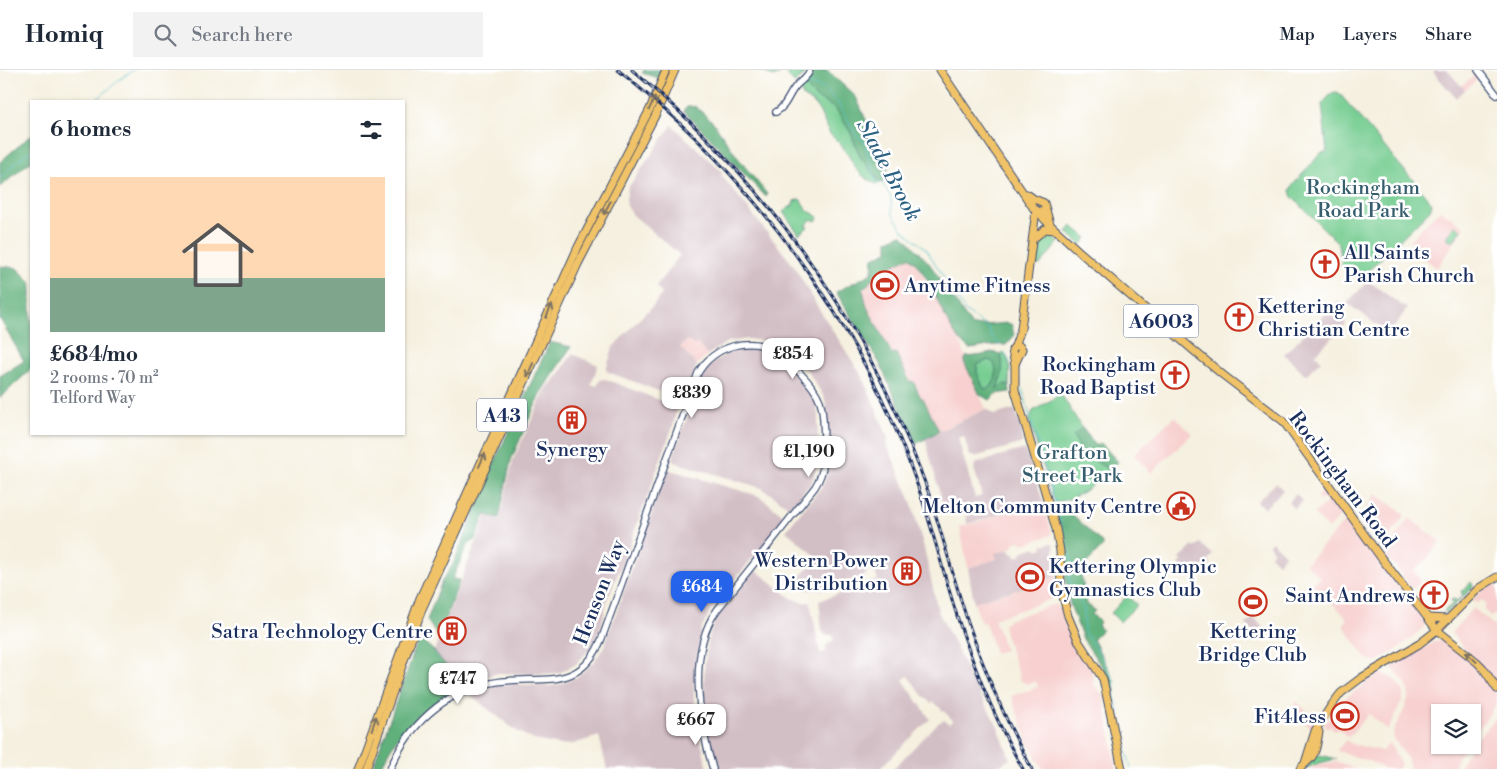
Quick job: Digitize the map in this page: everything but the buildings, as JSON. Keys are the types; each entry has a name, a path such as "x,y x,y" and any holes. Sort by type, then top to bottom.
{"main road":[{"name":"A43","path":"358,769 420,598 578,247 650,109 666,70"},
{"name":"A43","path":"366,769 422,609 578,264 656,114 675,70"},
{"name":"Rockingham Road","path":"940,70 1023,190 1050,224 1223,375 1283,421 1379,555 1428,618 1441,633 1483,668 1497,689"},
{"path":"1039,209 1017,346 1022,349 1016,355 1014,382 1021,413 1056,529 1060,551 1061,589 1068,616 1079,642 1103,679 1122,769"},
{"path":"1033,239 1045,229 1058,232"},
{"path":"1300,769 1305,762 1310,760 1318,726 1330,706 1347,688 1425,640 1441,633 1448,619 1479,588 1497,577"},
{"path":"1425,640 1429,624 1428,618 1448,619"}],"street":[{"path":"1478,70 1497,95"},
{"path":"776,112 785,106 795,88 810,72"},
{"name":"Henson Way","path":"390,769 405,740 415,727 431,711 450,698 491,682 558,679 578,671 589,661 602,638 698,373 708,361 722,350 741,344 757,344 785,356 812,386 822,411 825,462 822,475 816,487 717,610 707,627 701,659 699,691 704,737 714,769"}],"shaded area":[{"path":"1435,70 1447,70 1465,90 1456,98 1433,72"},
{"path":"1476,74 1479,78 1465,90 1461,86"},
{"path":"672,125 723,173 721,175 794,266 862,376 888,437 887,445 911,501 938,611 973,682 999,729 1010,759 994,769 893,769 938,723 944,720 949,724 953,720 934,702 931,703 923,696 908,676 903,680 930,719 879,769 718,769 710,744 704,713 704,669 709,636 716,619 753,572 757,571 791,598 802,602 810,602 820,653 826,652 826,645 834,640 832,635 825,635 822,631 819,601 878,580 872,565 867,567 866,575 826,589 806,590 792,586 817,557 786,531 823,485 830,463 824,397 807,370 789,352 770,342 749,339 727,342 707,355 698,344 693,345 687,340 680,347 697,365 684,396 680,399 606,370 613,347 648,312 662,294 656,286 680,255 633,215 627,206 626,198 628,188"},
{"path":"1440,210 1463,225 1464,229 1437,268 1413,250 1415,246 1410,240"},
{"path":"909,257 915,262 930,287 960,342 966,357 964,362 986,409 939,431 923,398 921,399 913,381 910,382 896,353 893,354 867,307 863,290 877,274"},
{"path":"1368,281 1407,309 1389,334 1347,303"},
{"path":"1339,300 1346,325 1315,354 1321,360 1306,375 1284,354"},
{"path":"687,340 698,344 707,355 697,365 680,347"},
{"path":"748,349 766,353 788,366 811,393 816,403 818,415 818,462 812,482 791,507 762,488 672,460 698,386 706,370 726,354"},
{"path":"572,354 598,365 591,384 597,386 600,380 605,379 677,407 673,426 623,563 607,599 601,629 589,650 575,665 559,673 497,673 462,685 434,651 486,516 500,519 513,460 546,389 559,375"},
{"path":"986,409 994,415 1015,409 1023,441 1020,444 974,457 969,455 964,436 958,438 975,498 982,496 974,468 975,464 1024,449 1031,463 1043,502 967,524 966,507 945,513 925,438"},
{"path":"1175,416 1192,434 1151,473 1134,455"},
{"path":"670,470 759,496 781,513 784,519 712,608 701,630 694,675 694,699 700,739 708,769 607,769 599,736 573,744 559,745 534,740 515,730 470,695 502,685 558,685 577,677 594,662 604,647 666,473"},
{"path":"1276,483 1283,490 1265,508 1257,501"},
{"path":"1325,488 1343,512 1329,529 1314,514 1327,502 1323,498 1320,501 1317,497"},
{"path":"1296,494 1302,501 1294,509 1288,502"},
{"path":"1376,494 1404,514 1404,517 1380,548 1359,517"},
{"path":"1043,502 1051,535 1025,544 1020,541 1015,542 1013,547 996,553 997,559 968,568 960,527"},
{"path":"1409,518 1440,541 1427,559 1413,570 1421,581 1413,589 1384,553"},
{"path":"1348,520 1425,622 1424,627 1395,651 1376,662 1366,658 1343,625 1346,617 1313,584 1320,577 1306,564"},
{"path":"1272,541 1285,555 1278,563 1270,555 1273,551 1269,544"},
{"path":"1200,543 1213,555 1208,560 1211,564 1207,568 1210,572 1206,576 1196,566 1186,572 1179,564 1182,561 1180,558 1193,546 1195,548"},
{"path":"1054,544 1056,577 974,602 968,568 997,559 995,553 1010,549 1016,557 1022,555 1021,552 1036,547 1037,550 1043,548 1042,545"},
{"path":"1056,577 1054,598 994,619 1005,650 995,653 985,622 981,623 974,602"},
{"path":"1492,584 1497,587 1497,611 1491,617 1484,610 1486,604 1483,600 1477,603 1472,600"},
{"path":"1055,604 1062,612 1074,641 1092,667 1094,685 1103,695 1117,769 1043,769 1030,747 1011,696 1038,687 1036,681 1028,684 1021,681 1003,624 1008,620"},
{"path":"1473,608 1497,628 1497,685 1451,633"},
{"path":"1254,617 1263,627 1255,634 1246,624"},
{"path":"1434,642 1445,642 1475,665 1494,689 1497,695 1497,703 1481,726 1481,704 1431,704 1431,754 1460,754 1453,769 1410,769 1408,760 1394,739 1393,732 1405,708 1408,689 1404,681 1391,667"},
{"path":"1381,673 1395,680 1404,692 1402,701 1388,730 1369,714 1348,737 1338,729 1335,731 1330,726 1328,729 1324,725 1346,698"},
{"path":"1297,702 1316,720 1314,730 1293,713 1288,718 1285,716"},
{"path":"1497,717 1497,769 1493,769 1491,765 1485,769 1458,769 1467,754 1481,754 1481,734"},
{"path":"1346,740 1355,746 1382,751 1390,743 1401,765 1397,769 1384,769 1374,763 1338,751"},
{"path":"1337,762 1359,769 1309,769 1320,764"}],"green space":[{"path":"644,70 661,70 658,78 642,73"},
{"path":"761,70 807,70 805,75 794,83 785,72 773,77"},
{"path":"813,70 827,70 856,97 888,170 883,182 880,183 860,156 850,131 835,108 815,97 803,83 811,77"},
{"path":"803,83 815,97 835,108 850,131 860,156 880,183 877,184 869,180 859,172 846,151 829,132 816,106 803,97 799,87"},
{"name":"Rockingham Road Park","path":"1332,93 1339,93 1432,203 1430,210 1361,278 1357,271 1342,267 1339,244 1292,197 1290,191 1292,186 1321,153 1327,152 1322,104"},
{"path":"689,106 696,107 714,123 738,158 767,194 766,197 683,110"},
{"path":"30,136 30,162 0,187 0,162"},
{"path":"800,199 807,210 819,217 816,221 811,219 806,226 808,227 799,234 783,212 793,205 794,201"},
{"path":"1455,225 1462,230 1452,242 1446,237"},
{"path":"1072,226 1087,238 1081,245 1067,232"},
{"path":"902,234 929,263 972,326 1008,323 1012,325 1014,336 1006,345 969,349 952,329 926,278 909,257 877,274 863,290 867,307 892,354 896,353 910,382 913,381 921,398 923,398 939,431 916,444 880,364 836,292 872,273 873,258 888,251 888,240"},
{"path":"1050,236 1059,242 1039,266 1035,263 1038,246 1042,240"},
{"path":"0,266 17,268 30,281 30,370 0,398 0,376 24,361 0,319"},
{"path":"550,342 571,347 541,392 511,460 499,518 485,515 475,539 467,546 452,579 460,580 438,637 427,620 442,581 453,564 484,492 487,478"},
{"path":"991,352 1001,354 1002,372 996,389 1005,384 1009,385 1010,392 996,394 990,400 980,395 964,362 966,357","holes":["988,360 993,362 996,369 994,382 990,388 984,389 977,373 977,365"]},
{"path":"1004,353 1010,365 1009,385 1005,384 996,389 1002,372 1001,354"},
{"path":"988,360 993,361 996,375 990,388 984,389 977,373 977,365"},
{"name":"Grafton Street Park","path":"1061,394 1082,428 1096,446 1101,443 1118,462 1082,492 1055,503 1029,421 1033,411"},
{"path":"1082,428 1096,446 1101,443 1118,462 1109,470 1083,453 1073,436"},
{"path":"1066,508 1104,545 1080,570 1087,604 1095,611 1092,614 1100,622 1098,625 1102,630 1093,639 1114,680 1115,692 1112,695 1103,669 1083,639 1070,604 1065,577 1063,543 1056,514 1060,509"},
{"path":"1471,582 1472,588 1446,613 1444,611 1453,604 1451,600 1457,601 1463,596 1461,591 1465,590"},
{"path":"1127,596 1137,605 1120,622 1111,613"},
{"path":"419,638 434,651 462,685 426,710 414,721 394,743 381,769 372,769"},
{"path":"1319,755 1336,759 1306,768 1315,757"}],"waterway":[{"name":"Slade Brook","path":"96,100 134,70"},
{"name":"Slade Brook","path":"798,70 802,76"},
{"name":"Slade Brook","path":"806,82 811,86 818,86 825,90 839,104 856,135 864,141 875,179 886,188 891,198 892,213 902,229 926,249 965,311 989,329 992,338 1000,345"},
{"name":"Slade Brook","path":"0,178 30,151"},
{"name":"Slade Brook","path":"1004,352 1010,362"},
{"name":"Slade Brook","path":"1019,378 1055,503"},
{"name":"Slade Brook","path":"1058,514 1072,563 1069,578 1073,591 1084,609 1084,632 1100,654 1115,682 1113,689 1131,769"}],"railway":[{"path":"618,70 691,133 746,192 777,230 834,311 881,397 901,441 918,487 960,625 996,717 1023,769"},
{"path":"632,70 681,113 726,158 806,255 841,308 872,363 900,420 924,480 962,604 982,660 1005,715 1032,769"}],"place":[{"name":"All Saints Parish Church","path":"1325,264"},
{"name":"Anytime Fitness","path":"885,285"},
{"name":"Kettering Christian Centre","path":"1239,317"},
{"name":"Rockingham Road Baptist","path":"1175,375"},
{"name":"Synergy","path":"572,420"},
{"name":"Melton Community Centre","path":"1181,506"},
{"name":"Western Power Distribution","path":"907,571"},
{"name":"Kettering Olympic Gymnastics Club","path":"1030,577"},
{"name":"Saint Andrews","path":"1434,595"},
{"name":"Kettering Bridge Club","path":"1253,602"},
{"name":"Satra Technology Centre","path":"452,631"},
{"name":"Fit4less","path":"1345,716"}]}
